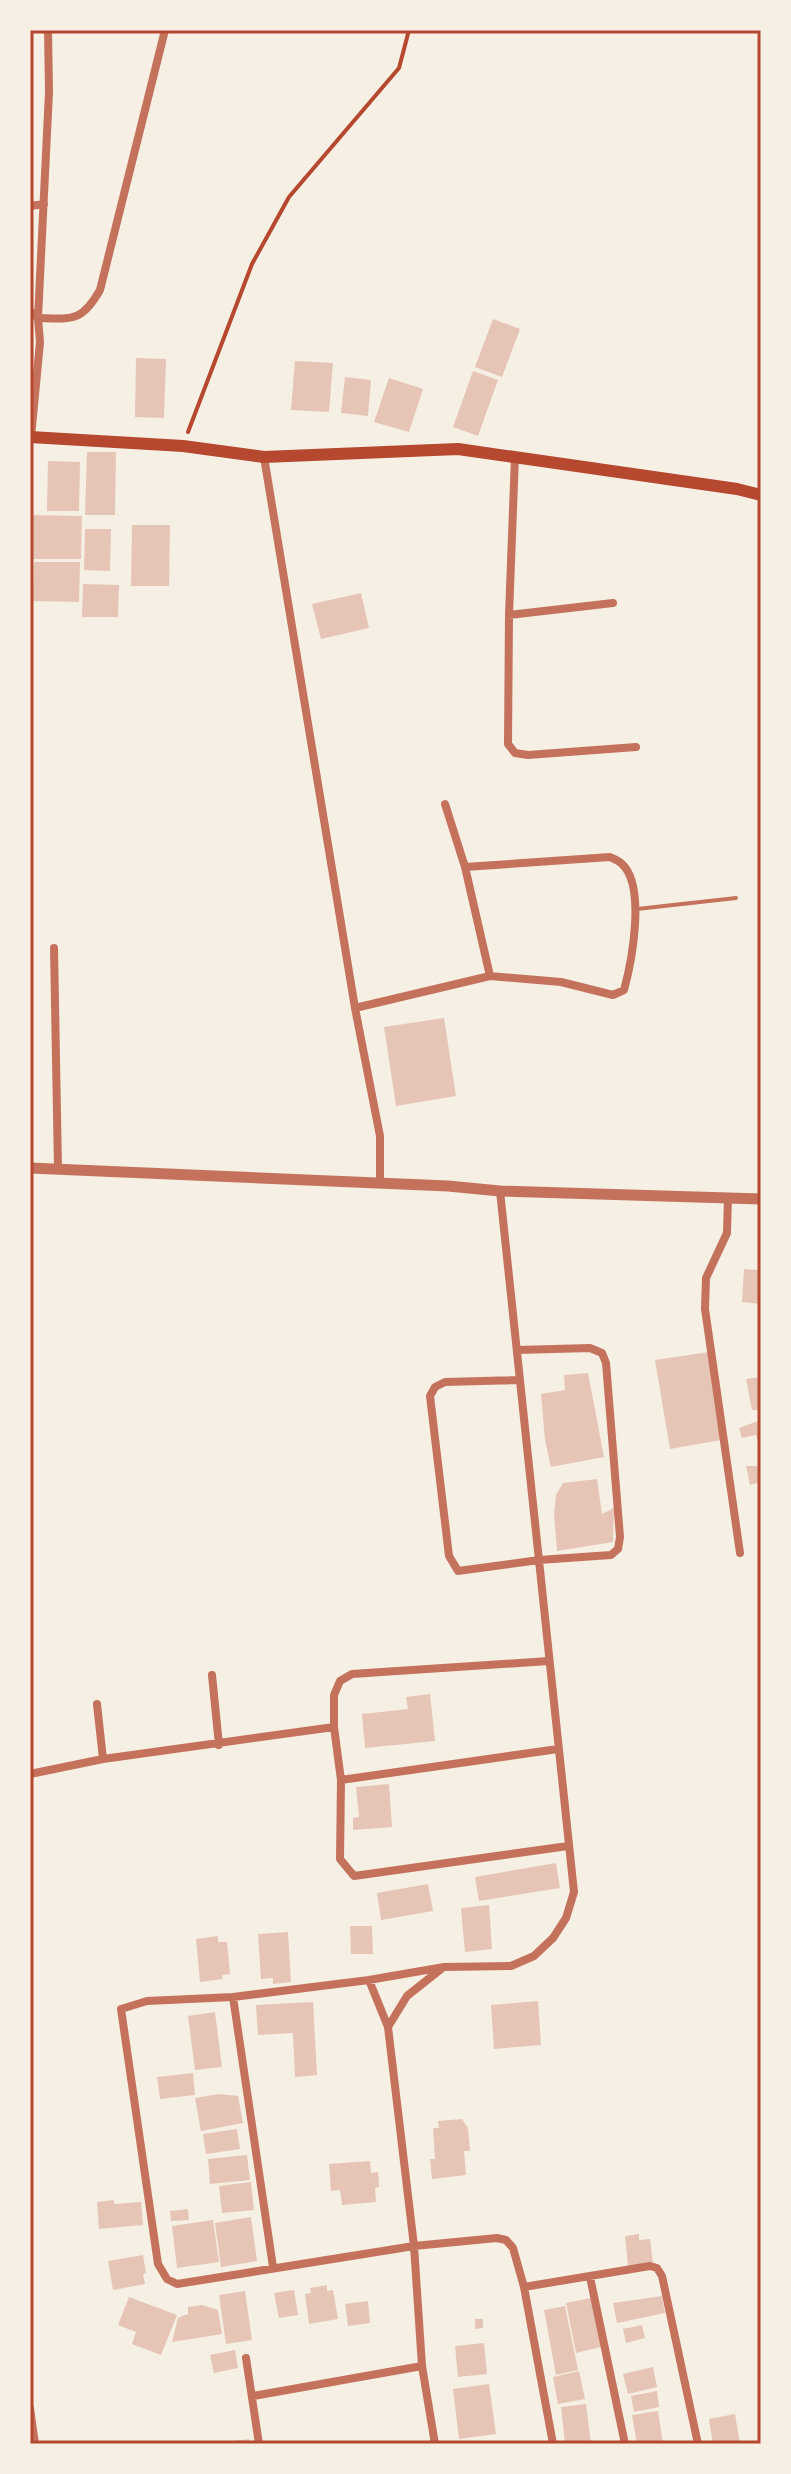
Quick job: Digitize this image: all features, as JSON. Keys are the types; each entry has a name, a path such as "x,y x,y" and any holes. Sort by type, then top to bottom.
{"main road":[{"path":"30,437 183,446 264,457 458,449 761,495"}],"street":[{"path":"30,437 40,342 38,318 49,92 48,30"},
{"path":"30,311 38,318 69,319 88,310 100,290 165,30"},
{"path":"30,206 44,204"},
{"path":"30,331 38,318"},
{"path":"515,456 508,744 515,753 528,755 636,747"},
{"path":"264,457 355,1008 380,1136 380,1183"},
{"path":"509,615 613,603"},
{"path":"445,804 465,867 490,976"},
{"path":"355,1008 490,976 561,982 613,995 624,990 637,909 629,876 622,864 610,857 465,867"},
{"path":"54,948 58,1169"},
{"path":"30,1168 500,1191 761,1199"},
{"path":"500,1191 574,1892 566,1918 553,1938 534,1956 511,1966 444,1967 233,1997 147,2001 121,2009 158,2264 167,2279 177,2284 414,2246 497,2238 506,2240 513,2248 524,2287 553,2444"},
{"path":"728,1197 727,1233 706,1278 705,1309 740,1553"},
{"path":"517,1350 590,1348 602,1353 606,1363 620,1537 618,1549 611,1555 539,1560 458,1571 449,1556 430,1396 435,1387 445,1382 520,1380"},
{"path":"549,1661 352,1674 340,1681 334,1695 334,1727 341,1780 340,1859 354,1876 568,1846"},
{"path":"212,1675 219,1745"},
{"path":"97,1704 103,1759"},
{"path":"30,1774 103,1759 334,1727"},
{"path":"341,1780 558,1749"},
{"path":"388,2027 407,1996 444,1967"},
{"path":"369,1980 388,2027 414,2246 422,2366 435,2444"},
{"path":"233,1997 273,2267"},
{"path":"524,2287 650,2266 657,2268 662,2276 698,2444"},
{"path":"590,2277 625,2444"},
{"path":"246,2358 259,2444"},
{"path":"253,2396 422,2366"},
{"path":"30,2408 35,2444"}],"lane":[{"path":"637,909 736,898"}],"path":[{"path":"183,446 252,264 289,197 399,68 409,30"}],"building":[{"path":"493,319 520,329 502,377 475,367"},
{"path":"136,358 166,359 164,418 135,417"},
{"path":"295,361 333,363 329,412 291,410"},
{"path":"473,371 498,380 478,436 453,427"},
{"path":"345,377 371,380 368,416 341,413"},
{"path":"389,378 423,389 409,432 374,422"},
{"path":"87,452 116,452 115,515 85,515"},
{"path":"48,461 80,462 79,511 47,511"},
{"path":"30,515 82,516 81,559 30,559"},
{"path":"132,525 170,525 169,586 131,586"},
{"path":"85,529 111,529 110,571 84,570"},
{"path":"34,562 80,562 79,602 33,601"},
{"path":"83,584 119,585 118,617 82,617"},
{"path":"361,593 369,628 321,639 312,604"},
{"path":"444,1018 456,1096 396,1106 384,1027"},
{"path":"761,1259 761,1304 742,1302 744,1269 758,1270 758,1260"},
{"path":"709,1352 721,1440 670,1449 655,1360"},
{"path":"588,1373 604,1457 551,1467 541,1394 565,1390 564,1375"},
{"path":"761,1377 761,1410 752,1410 746,1379"},
{"path":"761,1420 760,1449 756,1435 742,1438 739,1428"},
{"path":"746,1466 761,1466 761,1482 750,1485"},
{"path":"597,1479 602,1514 614,1508 613,1542 557,1551 556,1495 563,1483"},
{"path":"430,1694 435,1741 365,1748 362,1714 408,1709 406,1697"},
{"path":"389,1784 392,1827 353,1830 353,1818 359,1817 356,1787"},
{"path":"556,1863 560,1888 479,1901 475,1877"},
{"path":"428,1884 433,1911 381,1920 377,1893"},
{"path":"489,1905 492,1949 465,1952 461,1908"},
{"path":"350,1926 372,1926 373,1954 351,1954"},
{"path":"288,1932 291,1982 273,1984 273,1978 261,1979 258,1934"},
{"path":"218,1936 218,1942 227,1942 230,1974 222,1975 223,1979 200,1982 196,1939"},
{"path":"538,2001 541,2045 494,2049 491,2005"},
{"path":"313,2002 317,2075 295,2077 293,2033 258,2035 256,2005"},
{"path":"215,2012 222,2067 195,2070 188,2016"},
{"path":"193,2073 195,2095 160,2099 157,2077"},
{"path":"219,2094 238,2096 243,2123 201,2131 195,2098"},
{"path":"462,2119 468,2128 470,2151 464,2151 466,2175 432,2179 430,2159 435,2159 433,2128 439,2128 438,2121"},
{"path":"237,2129 240,2149 206,2154 203,2134"},
{"path":"247,2155 250,2180 210,2184 208,2159"},
{"path":"370,2161 371,2173 378,2172 376,2202 342,2205 340,2190 331,2191 329,2164"},
{"path":"251,2182 254,2210 222,2213 219,2186"},
{"path":"114,2200 114,2204 141,2202 143,2225 99,2229 97,2202"},
{"path":"188,2209 189,2220 171,2221 170,2211"},
{"path":"251,2217 257,2261 221,2267 215,2223"},
{"path":"213,2220 219,2262 177,2268 172,2226"},
{"path":"639,2234 639,2240 650,2239 653,2264 628,2267 625,2236"},
{"path":"143,2255 145,2284 113,2290 108,2261"},
{"path":"327,2285 327,2291 333,2290 338,2319 309,2324 305,2294 311,2293 310,2288"},
{"path":"294,2290 298,2315 279,2318 274,2293"},
{"path":"245,2291 252,2340 226,2344 219,2295"},
{"path":"662,2296 665,2313 617,2323 613,2303"},
{"path":"129,2297 177,2315 161,2355 132,2344 136,2332 118,2325"},
{"path":"591,2298 601,2347 576,2353 566,2303"},
{"path":"368,2301 370,2323 348,2326 345,2304"},
{"path":"202,2305 218,2310 222,2334 172,2342 178,2318 188,2314 188,2307"},
{"path":"565,2306 578,2370 556,2375 544,2310"},
{"path":"475,2319 483,2319 483,2328 475,2329"},
{"path":"642,2325 645,2338 626,2343 623,2329"},
{"path":"484,2343 487,2374 458,2377 455,2346"},
{"path":"235,2350 238,2368 214,2373 210,2355"},
{"path":"653,2367 657,2387 628,2394 623,2374"},
{"path":"579,2371 585,2399 558,2404 553,2377"},
{"path":"489,2384 496,2434 459,2439 453,2389"},
{"path":"657,2391 659,2407 634,2412 631,2396"},
{"path":"586,2404 591,2444 565,2444 561,2407"},
{"path":"658,2411 663,2444 637,2444 632,2415"},
{"path":"735,2414 740,2444 713,2444 709,2419"},
{"path":"249,2439 250,2444 226,2444 226,2442"}]}
